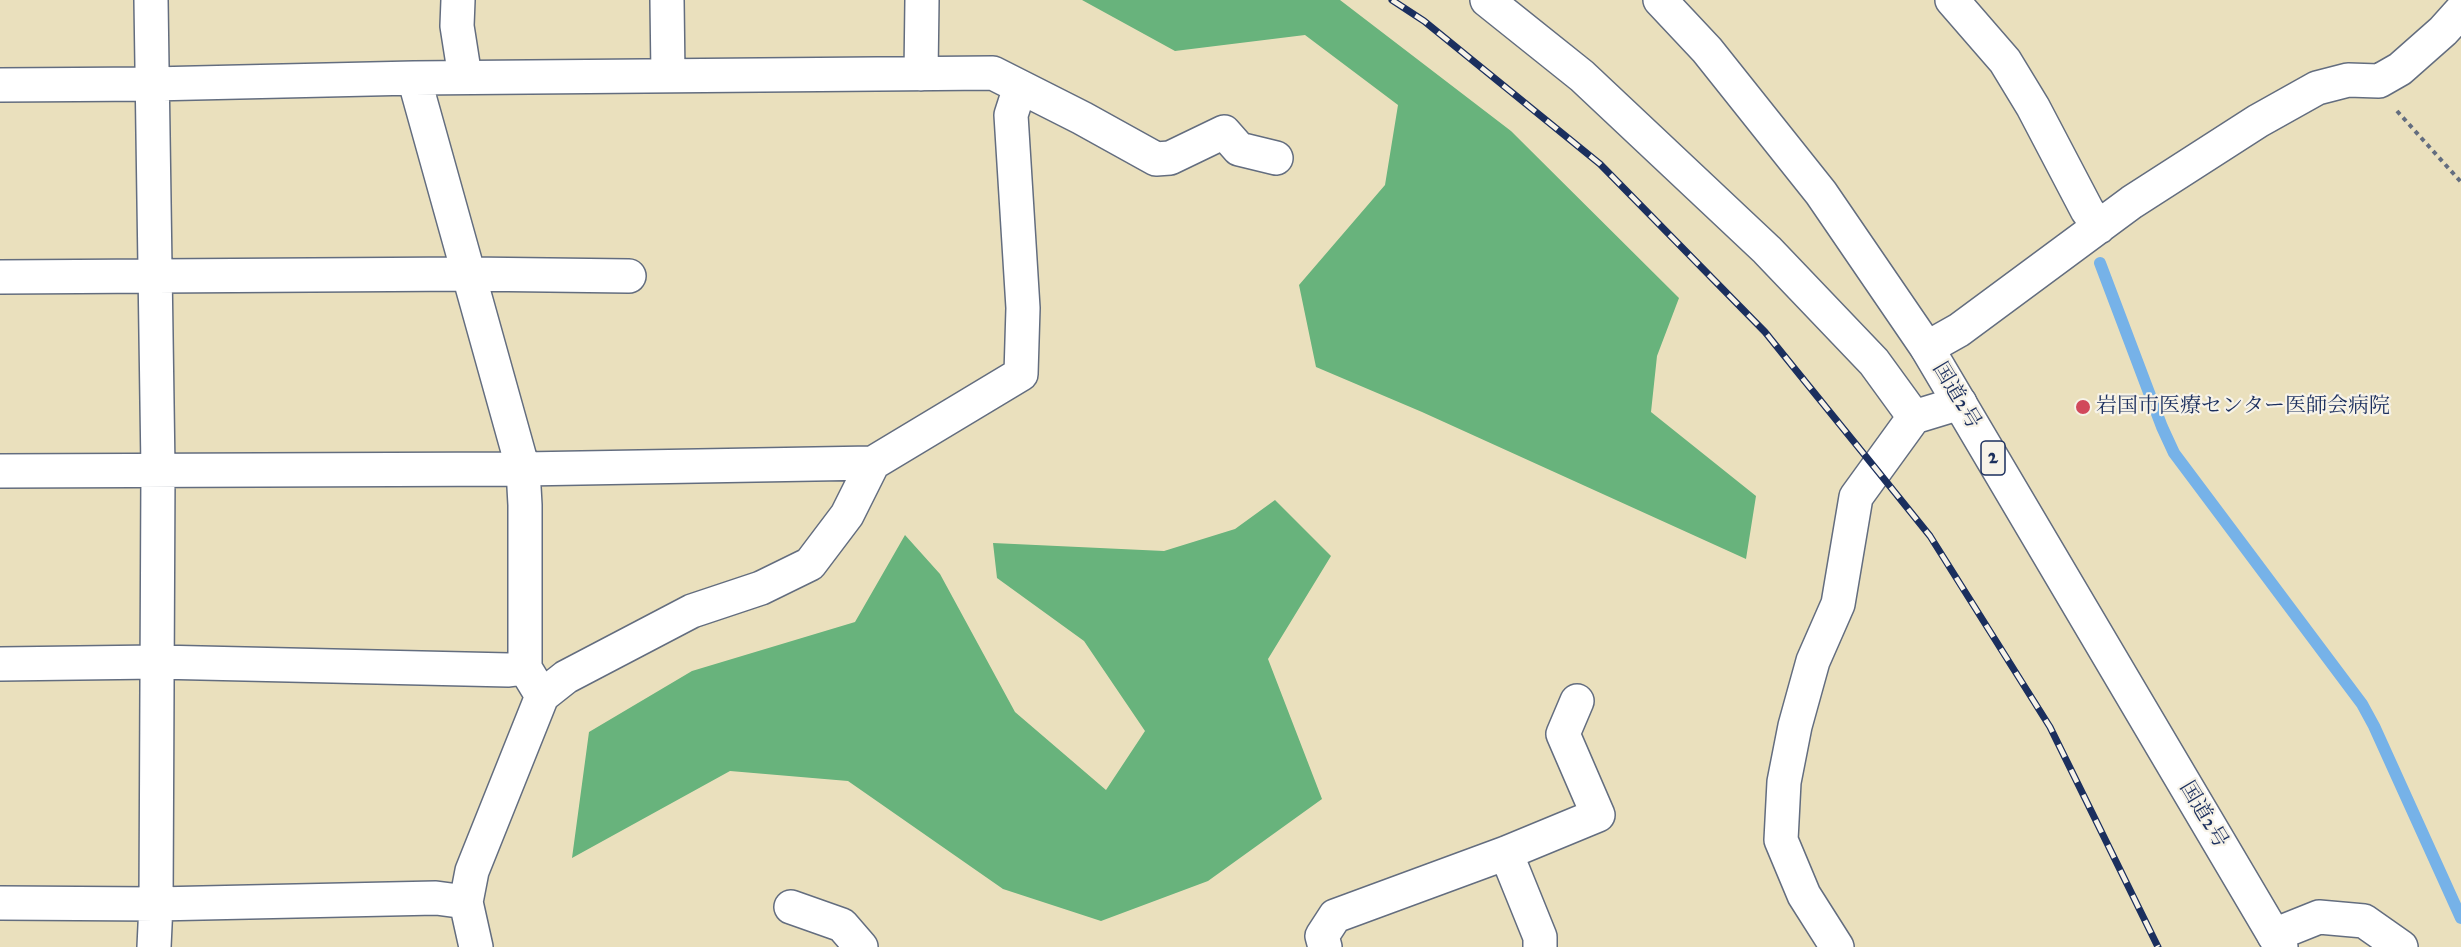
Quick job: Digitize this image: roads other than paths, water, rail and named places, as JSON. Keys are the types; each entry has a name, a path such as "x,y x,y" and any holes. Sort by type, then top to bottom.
{"main road":[{"path":"151,0 158,469 154,947"},
{"path":"458,0 458,27 465,77"},
{"path":"668,0 668,75"},
{"path":"921,74 922,0"},
{"path":"1487,0 1582,76 1767,250 1874,362 1914,417"},
{"name":"国道2号","path":"1660,0 1707,50 1821,193 1927,348 2278,941"},
{"path":"1952,0 2005,61 2033,107 2087,210 2099,227"},
{"path":"1927,348 1959,330 2161,183 2258,121 2317,88 2348,80 2379,81 2400,69 2443,31 2461,11"},
{"path":"0,85 465,77 993,73 1156,159 1170,158 1224,132 1239,149 1276,158"},
{"path":"414,78 523,469 525,668 542,696"},
{"path":"0,471 523,469 873,463 1021,374 1023,308 1011,115 1020,87"},
{"path":"0,278 468,274 629,276"},
{"path":"1837,947 1803,895 1781,840 1784,782 1795,726 1813,661 1838,604 1856,497 1914,417 1960,403"},
{"path":"476,947 466,902 472,871 542,696 566,677 692,611 761,588 810,564 847,515 873,463"},
{"path":"0,664 157,662 509,670 525,668"},
{"path":"1325,947 1322,936 1335,916 1506,853 1598,815 1563,734 1577,701"},
{"path":"1506,853 1540,937 1540,947"},
{"path":"0,903 156,904 436,898 466,902"},
{"path":"791,907 842,925 861,947"},
{"path":"2278,941 2319,917 2364,921 2401,947"}],"waterway":[{"path":"2100,263 2174,453 2362,704 2461,918"}],"railway":[{"path":"1392,0 1424,21 1600,164 1765,332 1876,469 1930,536 2050,727 2158,947"}],"place":[{"name":"岩国市医療センター医師会病院","path":"2083,407"}]}
